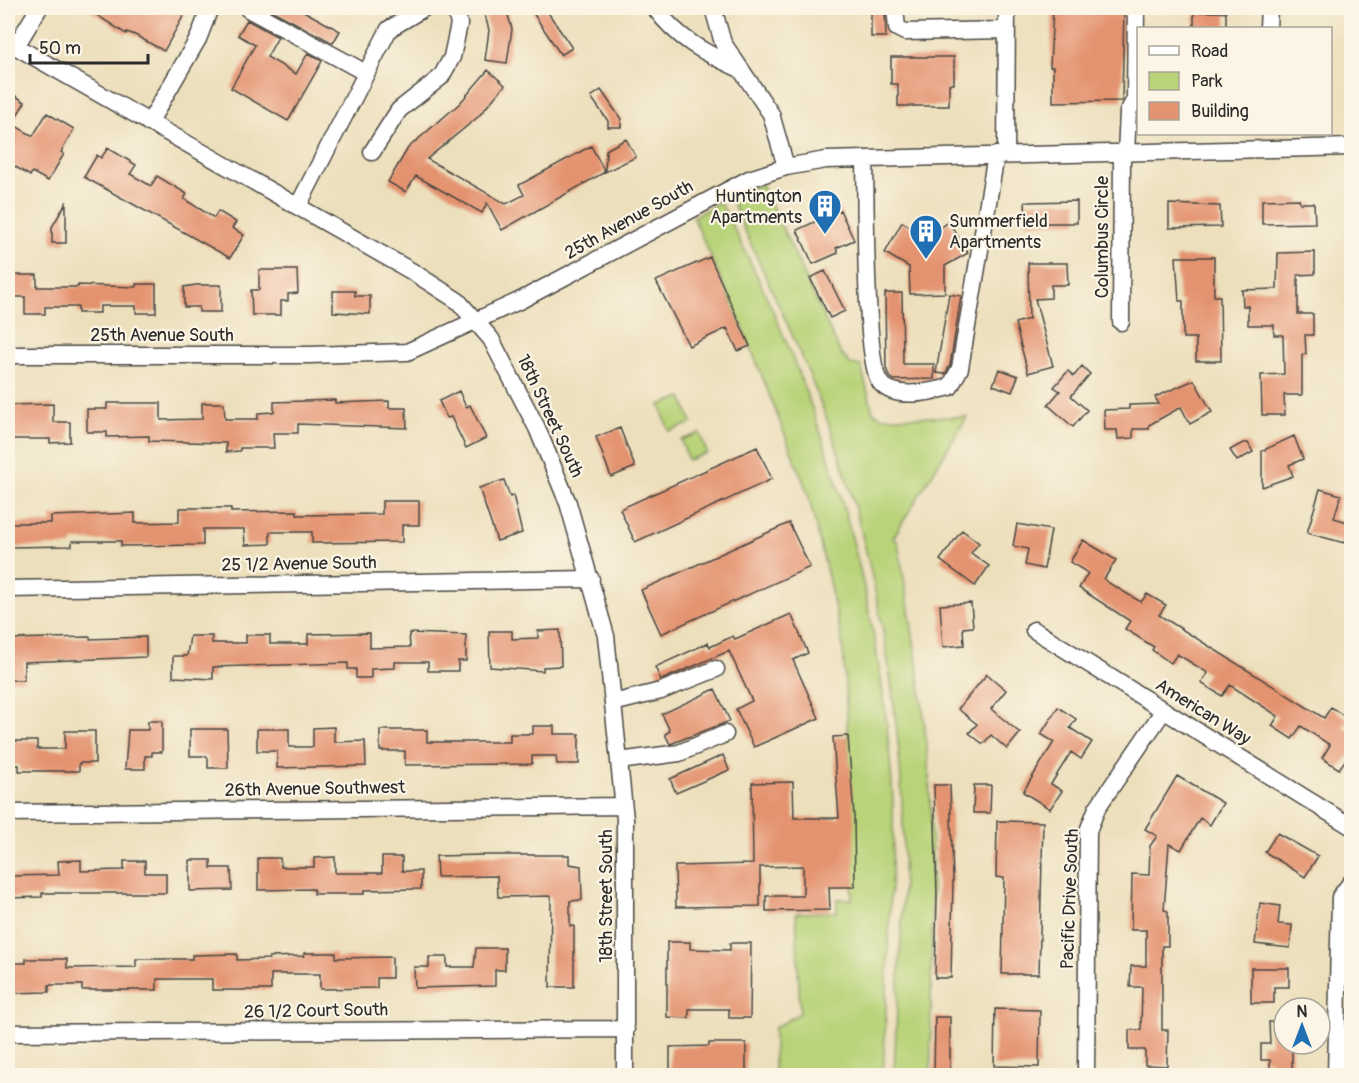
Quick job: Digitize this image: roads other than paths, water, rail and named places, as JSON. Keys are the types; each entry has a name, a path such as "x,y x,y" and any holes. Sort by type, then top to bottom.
{"street":[{"path":"12,44 39,8"},
{"path":"149,123 198,39 210,8"},
{"path":"298,206 389,29 424,8"},
{"path":"372,152 399,110 441,77 452,57 459,24 455,8"},
{"path":"713,8 723,43 771,114 786,167"},
{"path":"895,8 897,28 905,32 1007,30"},
{"path":"865,159 869,303 874,367 880,383 894,391 926,393 950,387 960,368 1001,154 1007,8"},
{"name":"Columbus Circle","path":"1121,322 1124,153 1128,112 1135,99 1136,8"},
{"path":"1268,27 1269,8"},
{"path":"248,9 366,73"},
{"path":"657,9 678,36 738,68"},
{"name":"18th Street South","path":"12,44 298,206 458,301 491,339 537,428 568,503 606,636 623,806 626,866 626,1076"},
{"name":"25th Avenue South","path":"8,355 309,355 407,352 476,322 563,278 749,179 786,167 826,160 1001,154 1124,153 1264,141 1352,147"},
{"name":"25 1/2 Avenue South","path":"8,589 591,579"},
{"name":"American Way","path":"1034,630 1352,827"},
{"path":"614,703 661,691 716,669"},
{"name":"Pacific Drive South","path":"1086,1076 1088,831 1097,808 1164,710"},
{"path":"619,761 679,753 725,734"},
{"name":"26th Avenue Southwest","path":"8,813 623,806"},
{"path":"1336,1076 1337,942 1340,897 1352,881"},
{"name":"26 1/2 Court South","path":"8,1033 626,1029"}],"place":[{"name":"Huntington Apartments","path":"825,235"},
{"name":"Summerfield Apartments","path":"926,260"}]}
